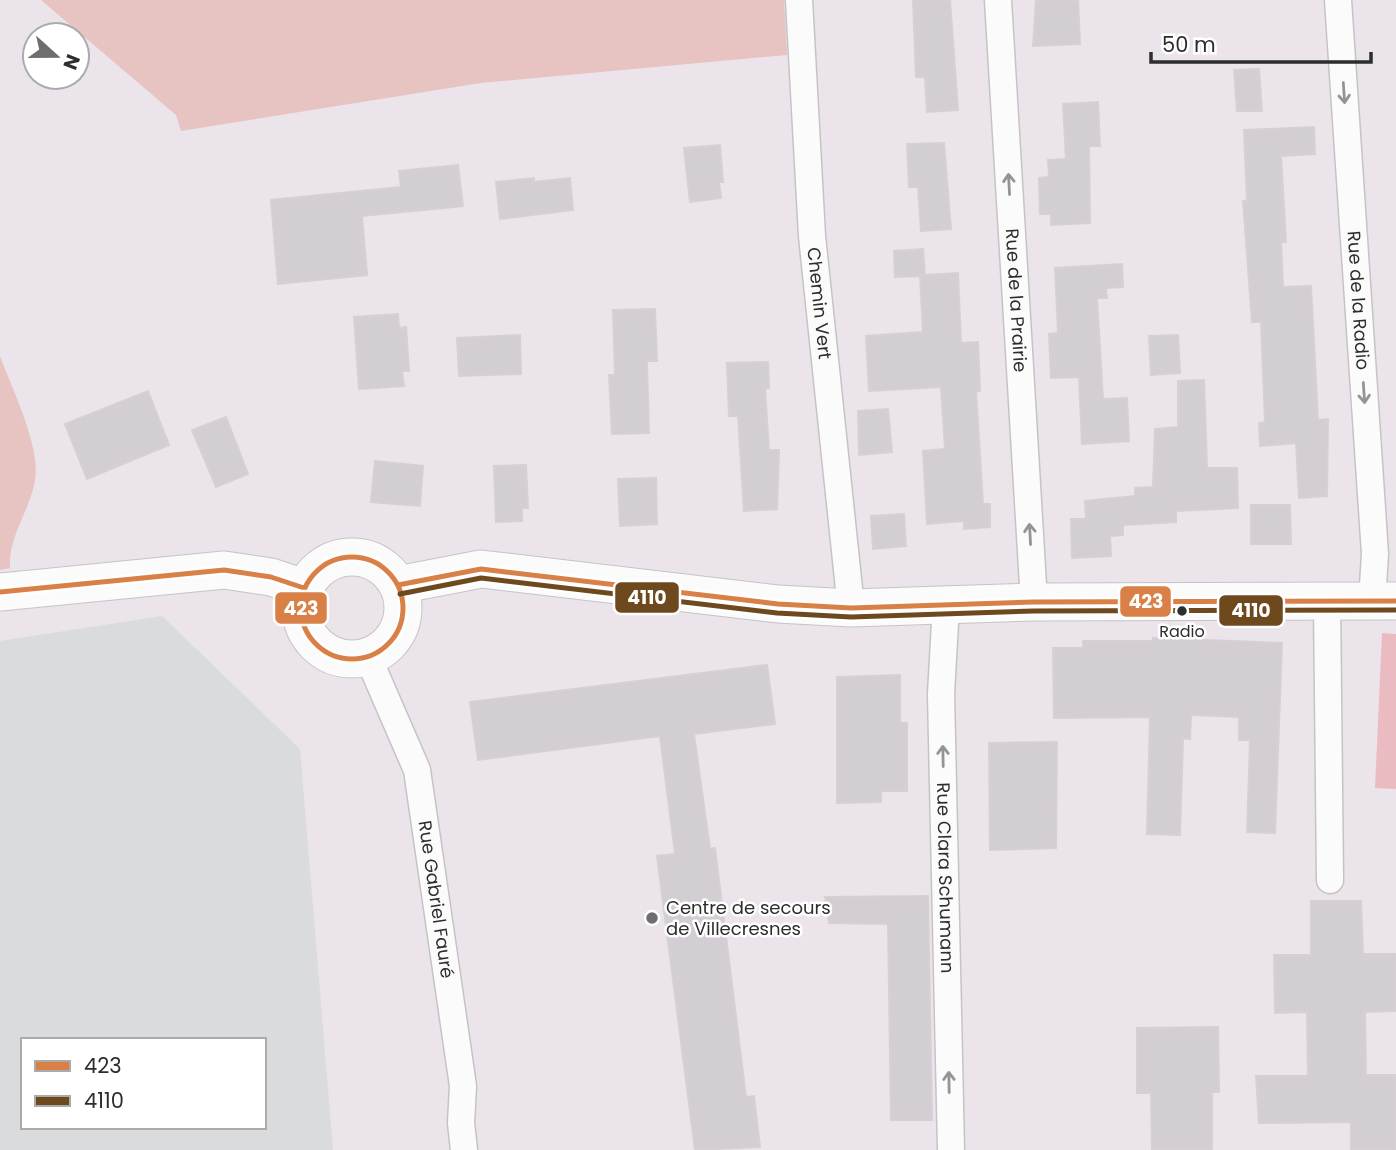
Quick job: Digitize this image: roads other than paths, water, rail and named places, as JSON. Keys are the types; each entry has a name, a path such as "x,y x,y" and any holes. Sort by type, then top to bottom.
{"street":[{"name":"Chemin Vert","path":"799,0 812,236 851,608"},
{"name":"Rue de la Prairie","path":"998,0 1034,602"},
{"name":"Rue de la Radio","path":"1338,0 1375,554 1384,601"},
{"path":"350,557 378,564 398,585 403,614 399,628 386,645 368,657 339,658 314,643 301,617 304,588 322,566 350,557"},
{"path":"398,585 481,569 778,604 851,608 1034,602 1384,601"},
{"path":"0,592 224,570 271,577 304,588"},
{"path":"1327,601 1330,880"},
{"name":"Rue Clara Schumann","path":"946,605 941,694 951,1150"},
{"name":"Rue Gabriel Fauré","path":"368,657 417,770 463,1086 461,1123 464,1150"}],"place":[{"name":"Radio","path":"1182,611"},
{"name":"Centre de secours de Villecresnes","path":"652,918"}]}
